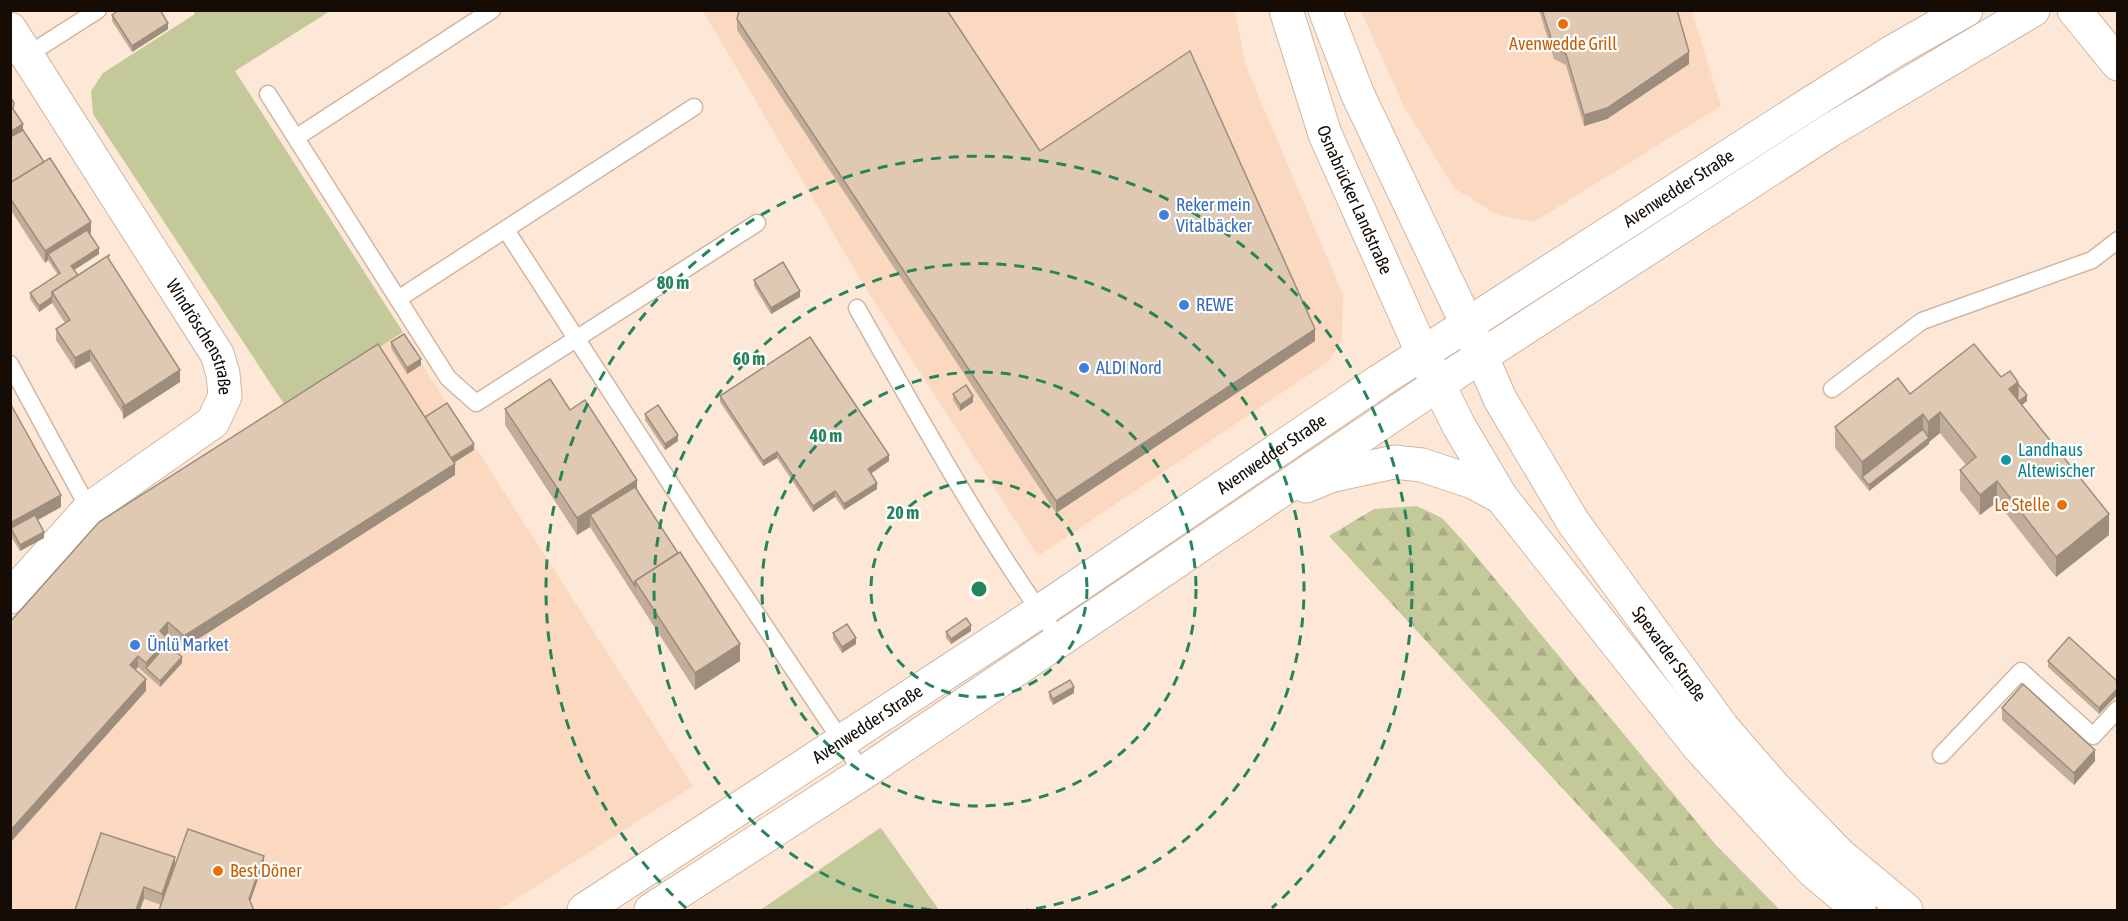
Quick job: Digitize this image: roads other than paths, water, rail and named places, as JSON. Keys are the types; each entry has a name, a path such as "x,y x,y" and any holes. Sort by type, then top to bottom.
{"main road":[{"name":"Osnabrücker Landstraße","path":"1286,10 1325,134 1437,385"},
{"path":"1325,10 1358,95 1482,357"},
{"name":"Avenwedder Straße","path":"584,910 1039,612 1467,324 1852,77 1966,10"},
{"name":"Avenwedder Straße","path":"651,910 863,773 1437,385 1829,131 2033,10"},
{"path":"2074,10 2118,64"},
{"name":"Windröschenstraße","path":"10,597 89,509 213,422 225,396 224,374 217,354 18,42"},
{"name":"Spexarder Straße","path":"1482,357 1500,399 1573,522 1723,728 1775,788 1840,855 1906,910"},
{"name":"Spexarder Straße","path":"1437,385 1501,497 1698,746 1813,871 1859,910"},
{"path":"1254,508 1330,476 1394,462 1422,465 1473,482 1501,497"}],"lane":[{"path":"18,42 98,10"},
{"path":"297,137 492,10"},
{"path":"268,94 448,378 476,403 757,223"},
{"path":"398,299 694,106"},
{"path":"506,230 863,773"},
{"path":"1832,389 1922,321 2092,260 2118,240"},
{"path":"857,308 936,447 1039,612 1060,640"},
{"path":"10,364 89,509"},
{"path":"1941,755 2021,671 2093,736 2118,709"}],"place":[{"name":"Avenwedde Grill","path":"1563,24"},
{"name":"Reker mein Vitalbäcker","path":"1164,215"},
{"name":"REWE","path":"1184,305"},
{"name":"ALDI Nord","path":"1084,368"},
{"name":"Landhaus Altewischer","path":"2006,460"},
{"name":"Le Stelle","path":"2062,505"},
{"name":"Ünlü Market","path":"135,645"},
{"name":"Best Döner","path":"218,871"}]}
